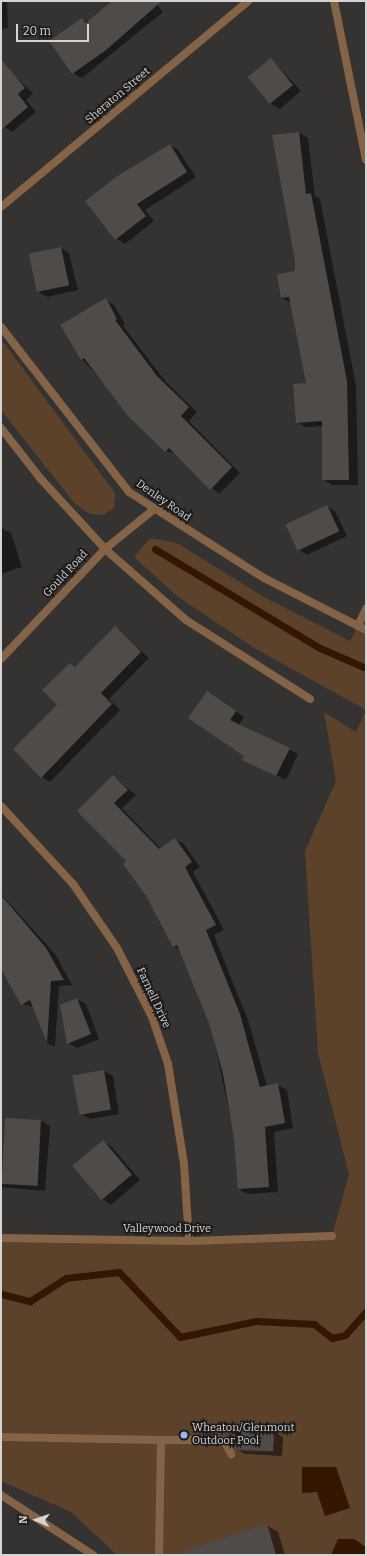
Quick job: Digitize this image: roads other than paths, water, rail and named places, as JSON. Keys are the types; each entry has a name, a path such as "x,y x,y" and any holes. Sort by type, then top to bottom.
{"street":[{"name":"Sheraton Street","path":"1,206 248,1"},
{"path":"334,1 366,160"},
{"name":"Denley Road","path":"1,327 129,492 153,510 264,578 366,630"},
{"path":"1,428 40,478 105,549 186,620 310,699"},
{"name":"Gould Road","path":"1,659 105,549 153,510"},
{"path":"358,626 366,609"},
{"name":"Farnell Drive","path":"1,806 73,884 117,948 152,1017 168,1064 183,1156 189,1241"},
{"name":"Valleywood Drive","path":"1,1238 189,1241 332,1236"},
{"path":"1,1437 224,1440 231,1454"},
{"path":"159,1555 161,1440"},
{"path":"1,1494 93,1555"}],"waterway":[{"path":"155,549 320,648 366,668"},
{"path":"1,1294 30,1301 66,1278 119,1272 180,1337 256,1321 314,1324 332,1338 345,1335 366,1312"}],"place":[{"name":"Wheaton/Glenmont Outdoor Pool","path":"184,1435"}]}
